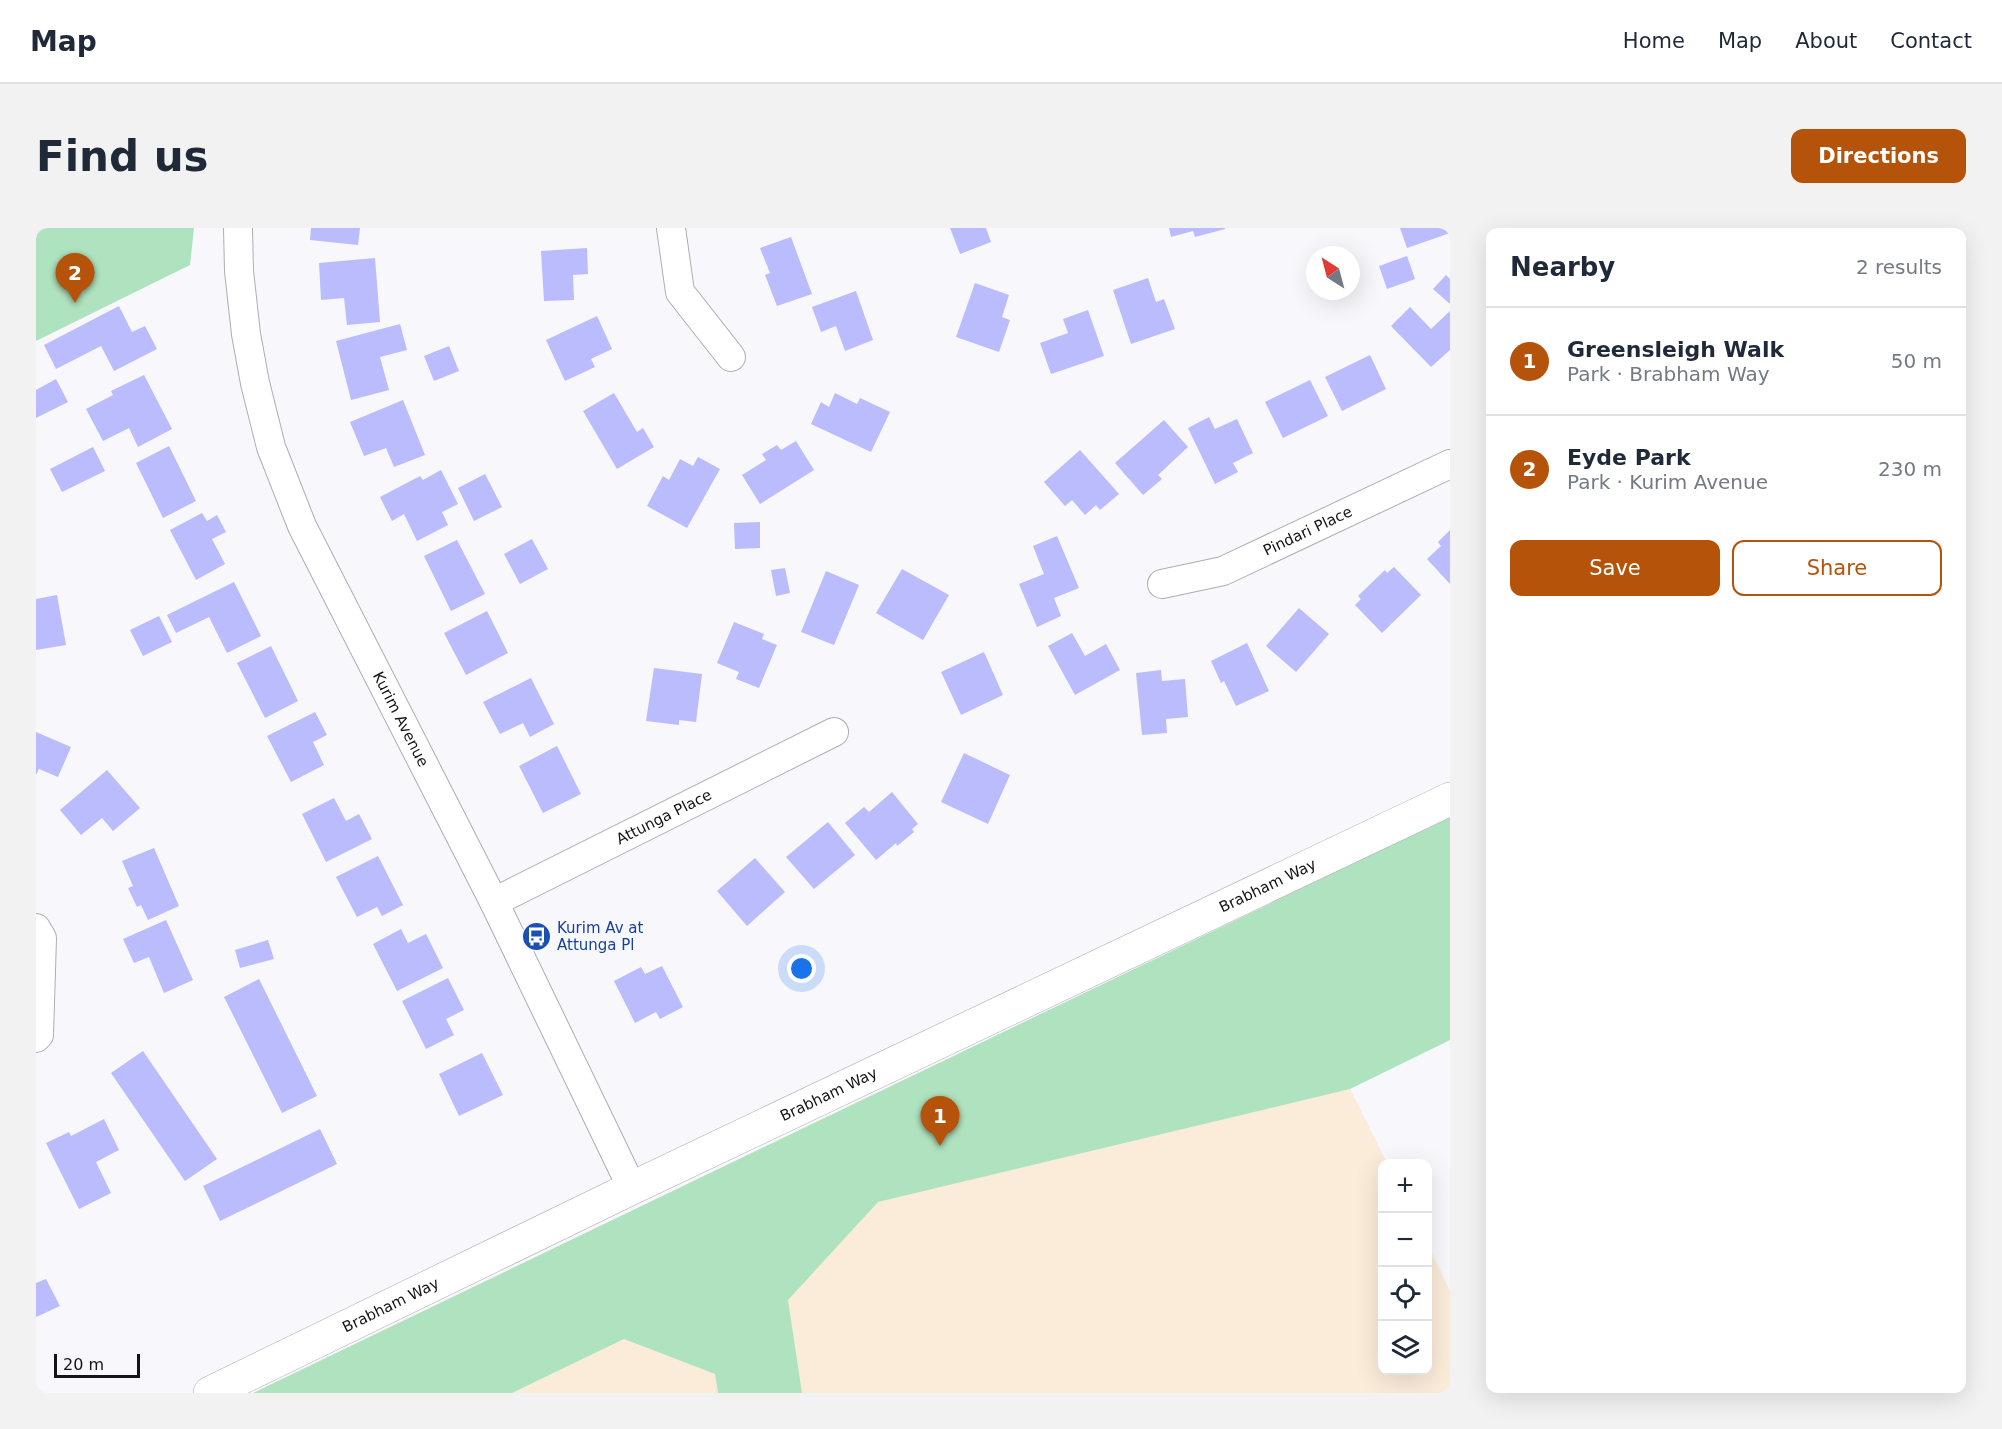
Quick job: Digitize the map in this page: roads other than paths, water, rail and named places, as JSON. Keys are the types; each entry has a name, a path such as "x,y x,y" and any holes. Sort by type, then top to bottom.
{"main road":[{"name":"Brabham Way","path":"210,1393 632,1188 1450,799"}],"street":[{"name":"Kurim Avenue","path":"238,228 238,271 255,383 271,447 302,526 494,902 632,1188"},
{"path":"671,228 680,292 731,357"},
{"name":"Pindari Place","path":"1162,584 1223,572 1450,464"},
{"name":"Attunga Place","path":"494,902 834,732"},
{"path":"36,928 42,938 39,1035 36,1038"}],"place":[{"name":"Eyde Park","path":"75,303"},
{"name":"Kurim Av at Attunga Pl","path":"536,937"},
{"name":"Greensleigh Walk","path":"940,1146"}]}
